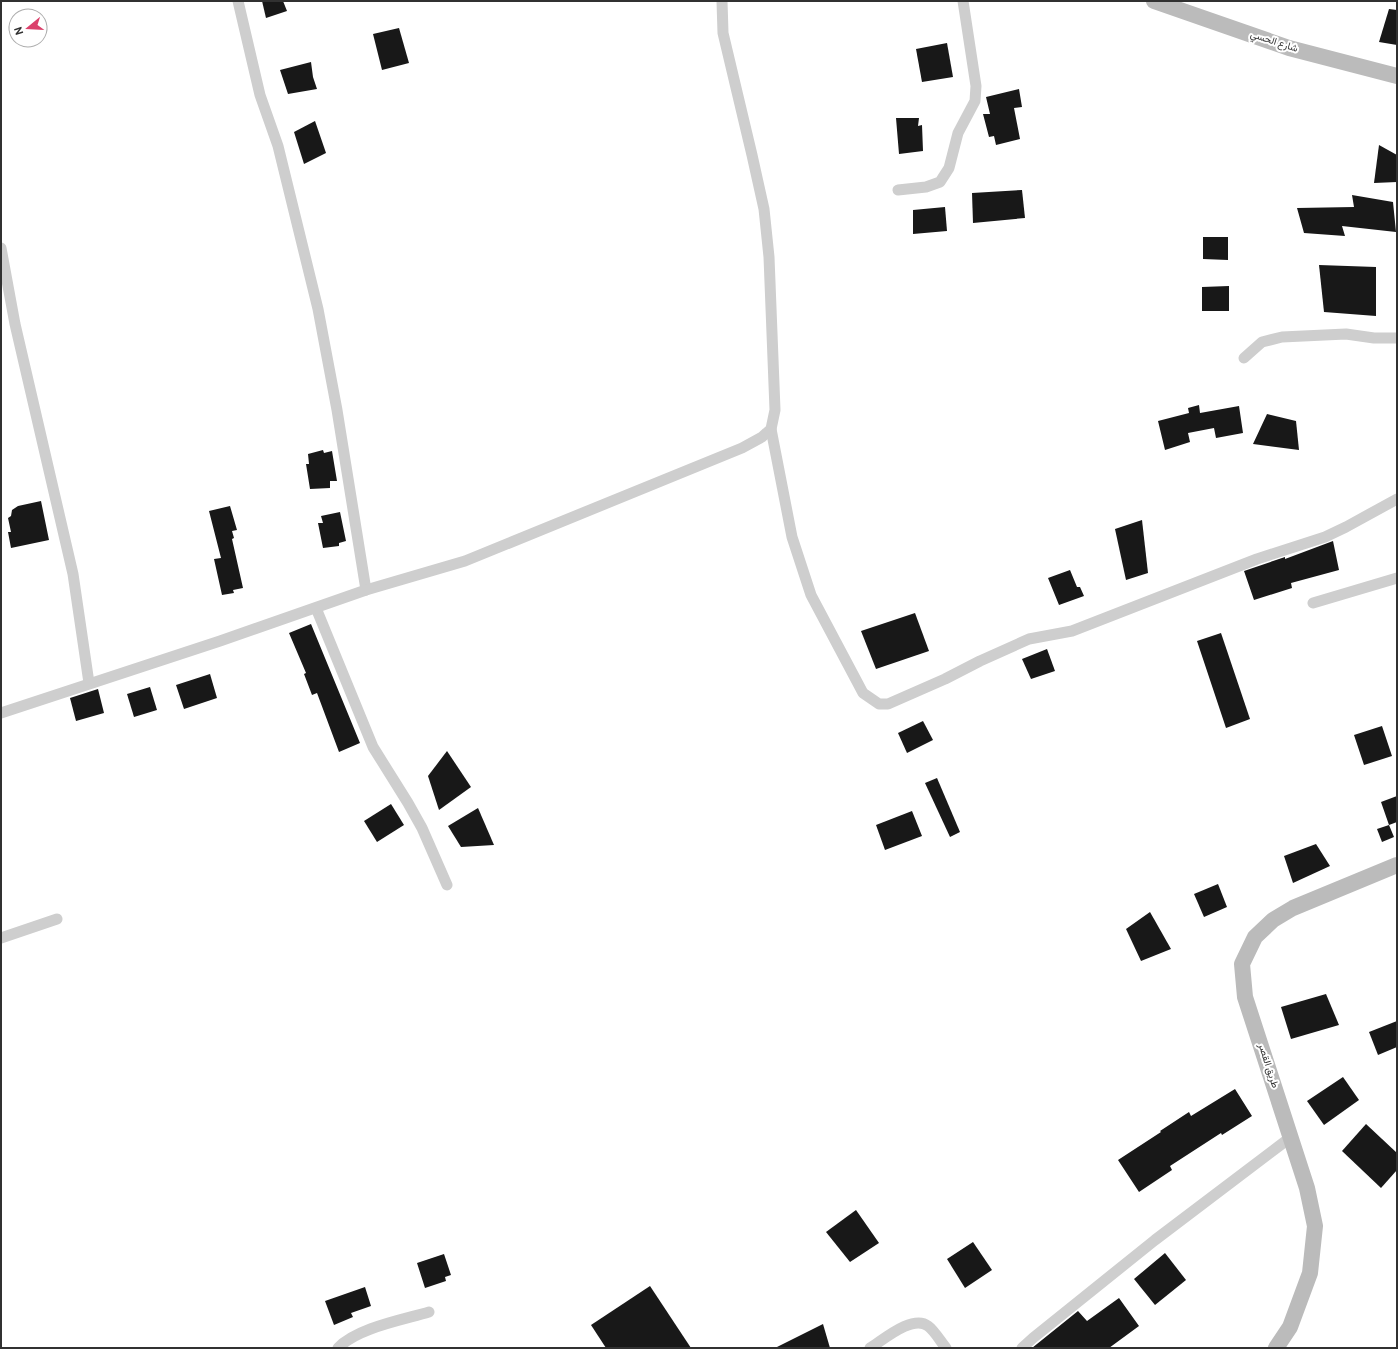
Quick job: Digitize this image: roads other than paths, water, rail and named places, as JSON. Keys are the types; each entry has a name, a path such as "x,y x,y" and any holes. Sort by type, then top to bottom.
{"street":[{"path":"238,1 260,95 278,146 318,309 337,410 366,590"},
{"path":"722,1 723,33 764,209 769,257 775,410 771,429 792,537 810,596 863,693 879,704 888,704 945,679 980,660 1029,639 1072,631 1257,559 1325,537 1397,500"},
{"path":"898,190 926,187 940,182 949,168 958,133 975,101 976,86 963,1"},
{"name":"شارع الحسي","path":"1162,3 1289,48 1397,76"},
{"path":"1,248 15,324 74,574 89,683"},
{"path":"1244,358 1262,342 1282,337 1346,334 1374,338 1397,338"},
{"path":"1,712 316,608 366,590 472,558 742,448 762,437 771,429"},
{"path":"1313,603 1397,578"},
{"path":"316,608 372,747 419,822 447,885"},
{"name":"طريق القصر","path":"1276,1348 1290,1327 1310,1273 1315,1226 1307,1188 1245,997 1242,964 1255,937 1272,920 1293,908 1397,865"},
{"path":"1,938 57,919"},
{"path":"1022,1348 1155,1240 1291,1137"},
{"path":"338,1348 356,1336 371,1329 429,1312"},
{"path":"870,1348 908,1324 918,1323 928,1326 946,1348"}]}
